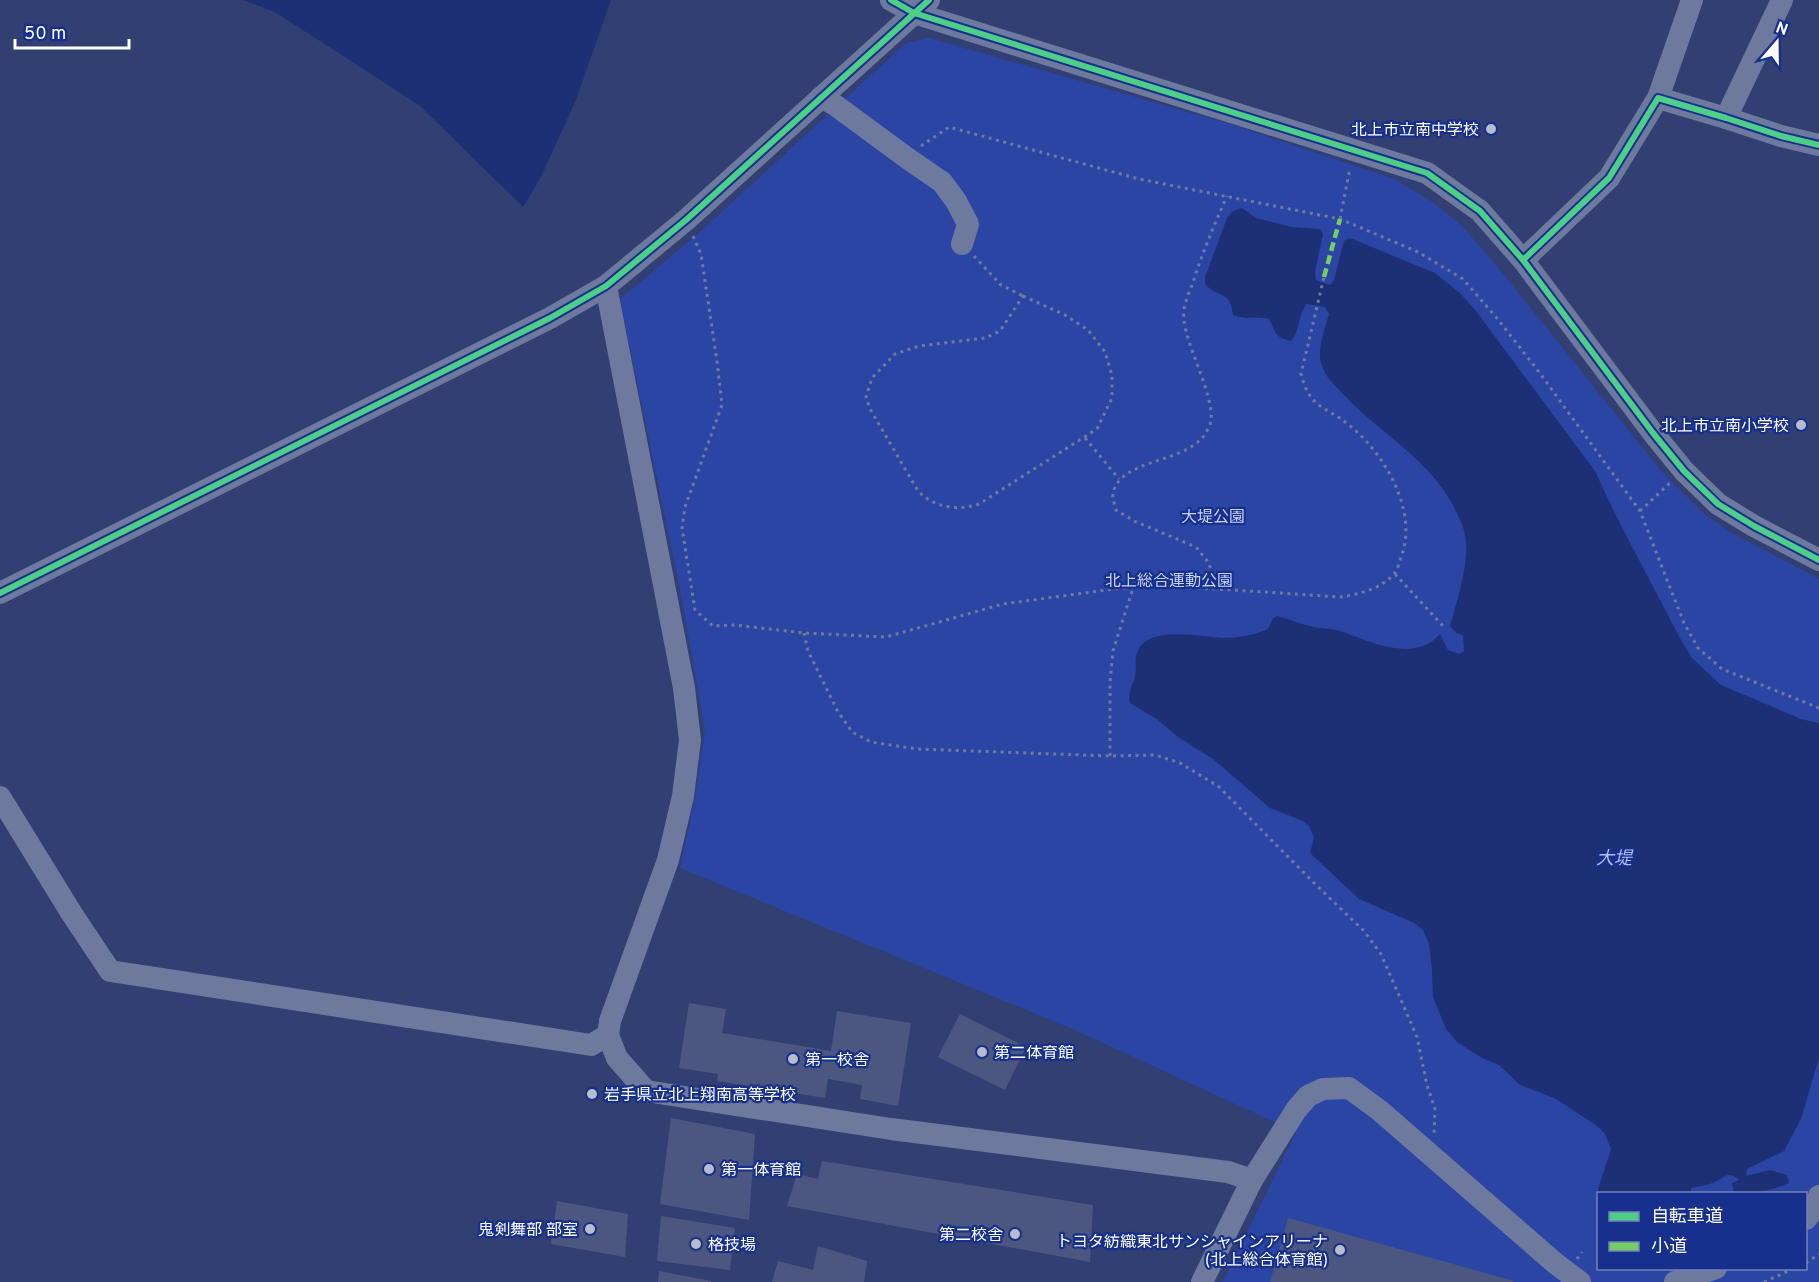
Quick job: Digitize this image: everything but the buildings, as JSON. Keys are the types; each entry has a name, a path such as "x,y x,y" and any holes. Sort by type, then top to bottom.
{"street":[{"path":"891,0 922,7 1427,173 1480,211 1523,260 1684,471 1718,504 1819,560"},
{"path":"1523,260 1610,178 1658,98 1692,0"},
{"path":"1726,118 1782,0"},
{"path":"0,593 539,323 606,286 686,220 922,7"},
{"path":"821,97 942,182 957,201 968,224 962,244"},
{"path":"1658,98 1781,136 1819,145"},
{"path":"606,286 684,688 690,740 683,796 668,860 620,992 608,1035 617,1058 646,1091 891,1129 1228,1172 1252,1180"},
{"path":"0,797 110,971 591,1045 608,1035"},
{"path":"1202,1282 1252,1180 1296,1110 1308,1096 1323,1089 1349,1088 1379,1110 1555,1263 1580,1282"},
{"path":"1807,1218 1815,1208 1819,1196"},
{"path":"1675,1282 1713,1270"}],"path":[{"path":"907,158 949,127 1139,179 1340,219 1418,252 1462,279 1496,317 1640,511 1684,623 1698,648 1722,669 1819,708"},
{"path":"1340,219 1353,149"},
{"path":"1219,589 1208,562 1196,547 1134,521 1116,510 1113,494 1119,479 1136,467 1175,456 1195,446 1205,435 1211,422 1207,396 1183,319 1205,244 1227,196"},
{"path":"686,220 700,254 722,405 686,507 682,528 696,610 713,626 735,625 804,633 886,637 1003,604 1155,585 1341,597 1363,593 1395,573 1405,547 1404,517 1398,493 1372,446 1348,424 1312,400 1305,388 1301,374 1324,276"},
{"path":"962,244 1001,285 1065,315 1088,330 1105,352 1112,375 1112,398 1097,429 979,504 965,509 952,509 926,499 918,490 870,409 866,397 872,378 895,354 919,346 985,338 1000,331 1023,296"},
{"path":"1085,438 1119,479"},
{"path":"1640,511 1684,471"},
{"path":"1395,573 1443,626"},
{"path":"1110,756 1110,681 1113,651 1133,588"},
{"path":"804,633 808,651 837,710 852,732 872,742 917,748 1110,756 1155,755 1180,763 1218,786 1364,931 1381,954 1417,1037 1435,1109 1434,1134 1428,1152"},
{"path":"1764,1282 1794,1270"}],"green space":[{"name":"大堤公園","path":"929,38 1230,124 1394,179 1434,203 1463,227 1663,473 1702,512 1730,532 1819,579 1819,1282 1223,1282 1296,1132 1075,1030 680,868 694,803 705,731 681,595 620,299 701,231 906,43"}],"water":[{"path":"243,0 611,0 576,100 540,179 523,207 419,105 275,12"},
{"name":"大堤","path":"1242,208 1256,218 1292,227 1320,229 1323,234 1315,272 1316,280 1330,285 1334,280 1344,241 1350,238 1435,273 1460,293 1476,311 1595,471 1615,514 1692,658 1721,685 1801,719 1819,723 1819,1058 1801,1119 1784,1151 1747,1169 1746,1176 1770,1170 1787,1175 1789,1183 1762,1191 1734,1192 1732,1183 1739,1180 1730,1175 1711,1184 1691,1188 1691,1192 1598,1192 1611,1149 1605,1134 1596,1125 1554,1098 1520,1085 1499,1065 1482,1058 1457,1042 1446,1029 1433,997 1429,944 1423,930 1414,923 1359,899 1310,853 1314,838 1309,826 1303,821 1270,808 1213,759 1130,703 1129,696 1136,673 1137,653 1142,644 1151,638 1175,634 1223,638 1246,636 1268,629 1273,618 1277,616 1313,627 1337,630 1392,648 1418,648 1440,634 1448,650 1459,654 1464,651 1463,635 1456,633 1450,626 1465,562 1466,541 1462,523 1431,474 1359,410 1328,377 1320,357 1322,338 1329,314 1325,307 1307,304 1291,341 1278,336 1269,319 1233,315 1227,298 1205,284 1205,277 1227,218 1233,211"}],"marked path":[{"path":"1324,277 1340,219"}],"cycle path":[{"path":"891,0 914,13 1427,173 1480,211 1523,260 1684,471 1718,504 1819,560"},
{"path":"0,593 550,318 606,286 686,220 929,0"},
{"path":"1523,260 1609,178 1658,98 1781,136 1819,145"}],"place":[{"name":"北上市立南中学校","path":"1491,129"},
{"name":"北上市立南小学校","path":"1801,425"},
{"name":"第二体育館","path":"982,1052"},
{"name":"第一校舎","path":"793,1059"},
{"name":"岩手県立北上翔南高等学校","path":"592,1094"},
{"name":"第一体育館","path":"709,1169"},
{"name":"鬼剣舞部 部室","path":"590,1229"},
{"name":"第二校舎","path":"1015,1234"},
{"name":"格技場","path":"696,1244"},
{"name":"トヨタ紡織東北サンシャインアリーナ (北上総合体育館)","path":"1340,1250"}],"park label":[{"name":"北上総合運動公園","path":"1169,580"}]}
